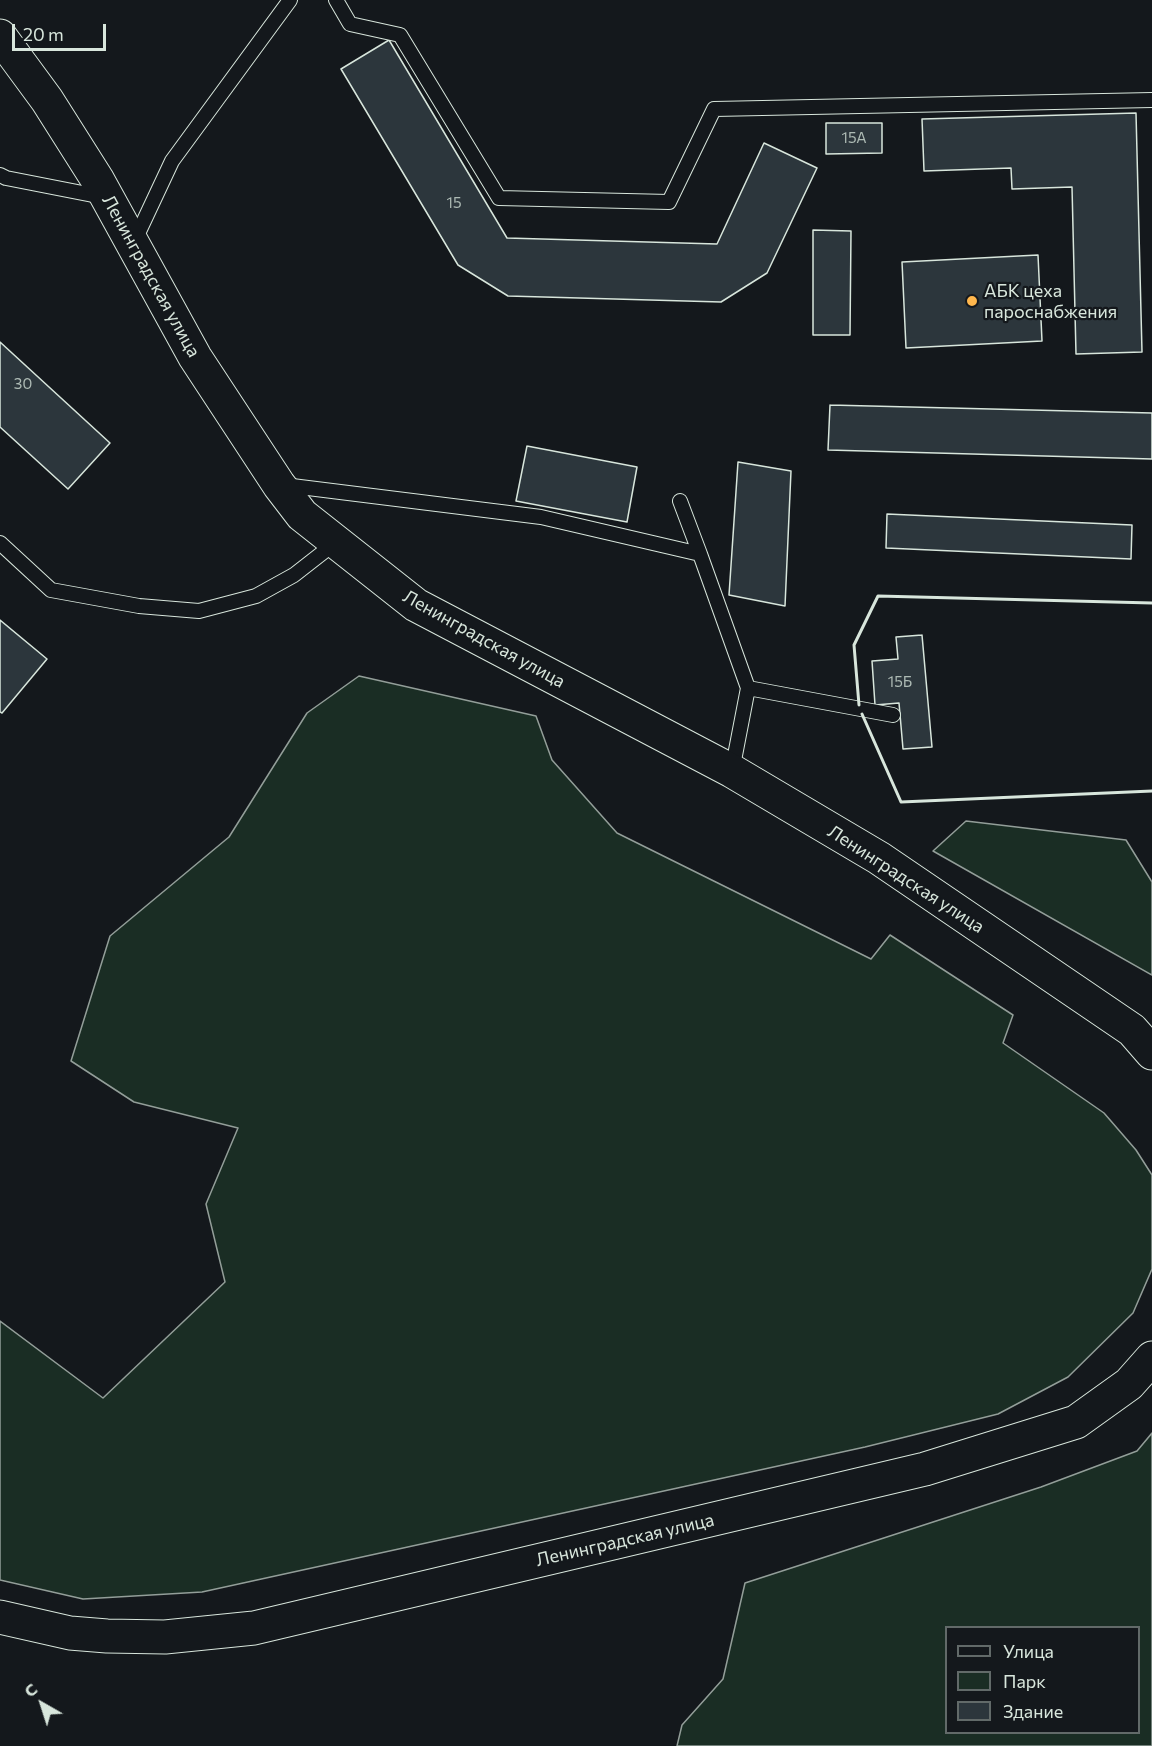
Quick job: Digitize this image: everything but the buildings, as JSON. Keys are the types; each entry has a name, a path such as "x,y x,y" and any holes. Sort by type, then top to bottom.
{"street":[{"name":"Ленинградская улица","path":"0,36 47,100 108,198 195,357 279,485 302,515 416,605 732,771 879,858 1132,1030 1152,1053"},
{"name":"Ленинградская улица","path":"0,1617 70,1632 165,1637 254,1628 925,1469 1076,1422 1129,1384 1152,1358"}],"lane":[{"path":"133,244 171,161 290,0"},
{"path":"336,0 350,24 400,36 499,198 669,202 714,109 1152,100"},
{"path":"0,175 108,198"},
{"path":"279,485 542,517 700,554"},
{"path":"680,501 748,688 732,771"},
{"path":"0,543 51,590 139,606 199,611 256,596 294,575 335,543"},
{"path":"748,688 893,715"}],"green space":[{"path":"359,676 536,716 552,760 617,833 871,959 890,935 1013,1015 1003,1043 1104,1113 1136,1150 1152,1175 1152,1269 1133,1313 1068,1377 998,1414 865,1447 202,1592 83,1599 0,1580 0,1321 103,1398 225,1282 206,1204 238,1128 134,1102 71,1061 110,936 229,837 307,713"},
{"path":"966,821 1126,840 1152,882 1152,975 933,851"},
{"path":"1152,1433 1152,1746 677,1746 682,1725 723,1679 745,1583 1041,1487 1137,1451"}],"wall":[{"path":"859,705 854,645 878,596 1152,603"},
{"path":"862,714 901,802 1152,791"}],"place":[{"name":"АБК цеха пароснабжения","path":"972,301"}]}
